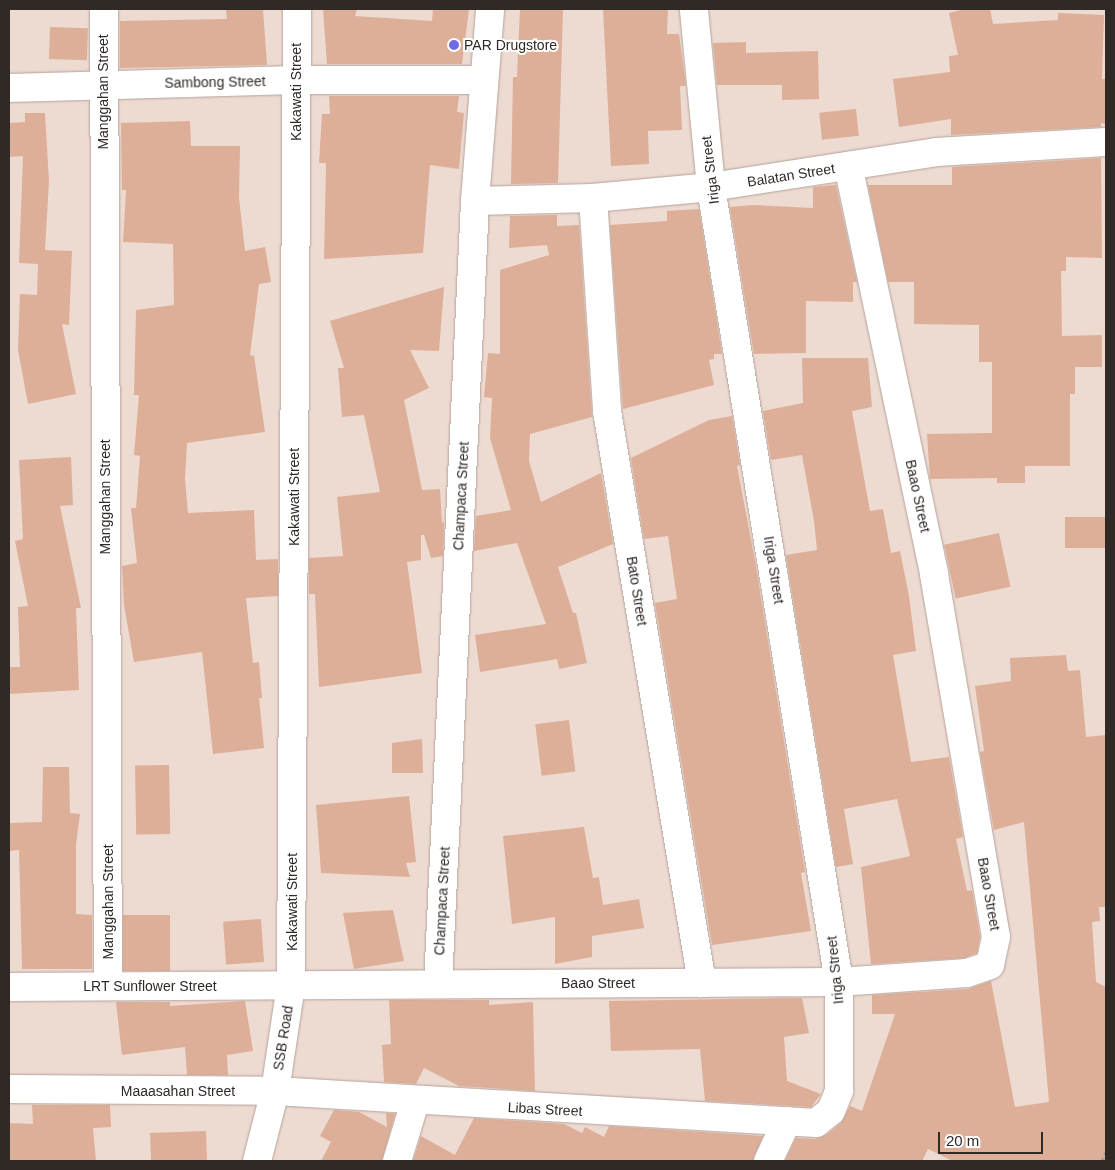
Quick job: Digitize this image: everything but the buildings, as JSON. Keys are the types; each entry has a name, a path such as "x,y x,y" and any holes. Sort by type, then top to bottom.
{"street":[{"name":"Manggahan Street","path":"104,9 102,85 108,986"},
{"name":"Kakawati Street","path":"291,985 297,9"},
{"name":"Champaca Street","path":"438,984 475,201 482,80 490,9"},
{"name":"Iriga Street","path":"694,9 710,187 839,982 839,1092 831,1111 816,1123"},
{"name":"Sambong Street","path":"9,88 296,80 482,80"},
{"name":"Balatan Street","path":"475,201 593,198 710,187 936,152 1106,142"},
{"name":"Baao Street","path":"291,985 839,982 967,973 990,965 996,937 934,573 848,166"},
{"name":"Bato Street","path":"593,198 607,411 702,983"},
{"name":"LRT Sunflower Street","path":"9,986 291,985"},
{"name":"SSB Road","path":"275,1091 291,985"},
{"name":"Maaasahan Street","path":"9,1089 275,1091"},
{"name":"Libas Street","path":"275,1091 415,1102 816,1123"},
{"path":"257,1161 275,1091"},
{"path":"397,1161 415,1102"},
{"path":"768,1161 787,1121"}],"path":[{"path":"1102,1161 1106,1152"}],"place":[{"name":"PAR Drugstore","path":"454,45"}]}
